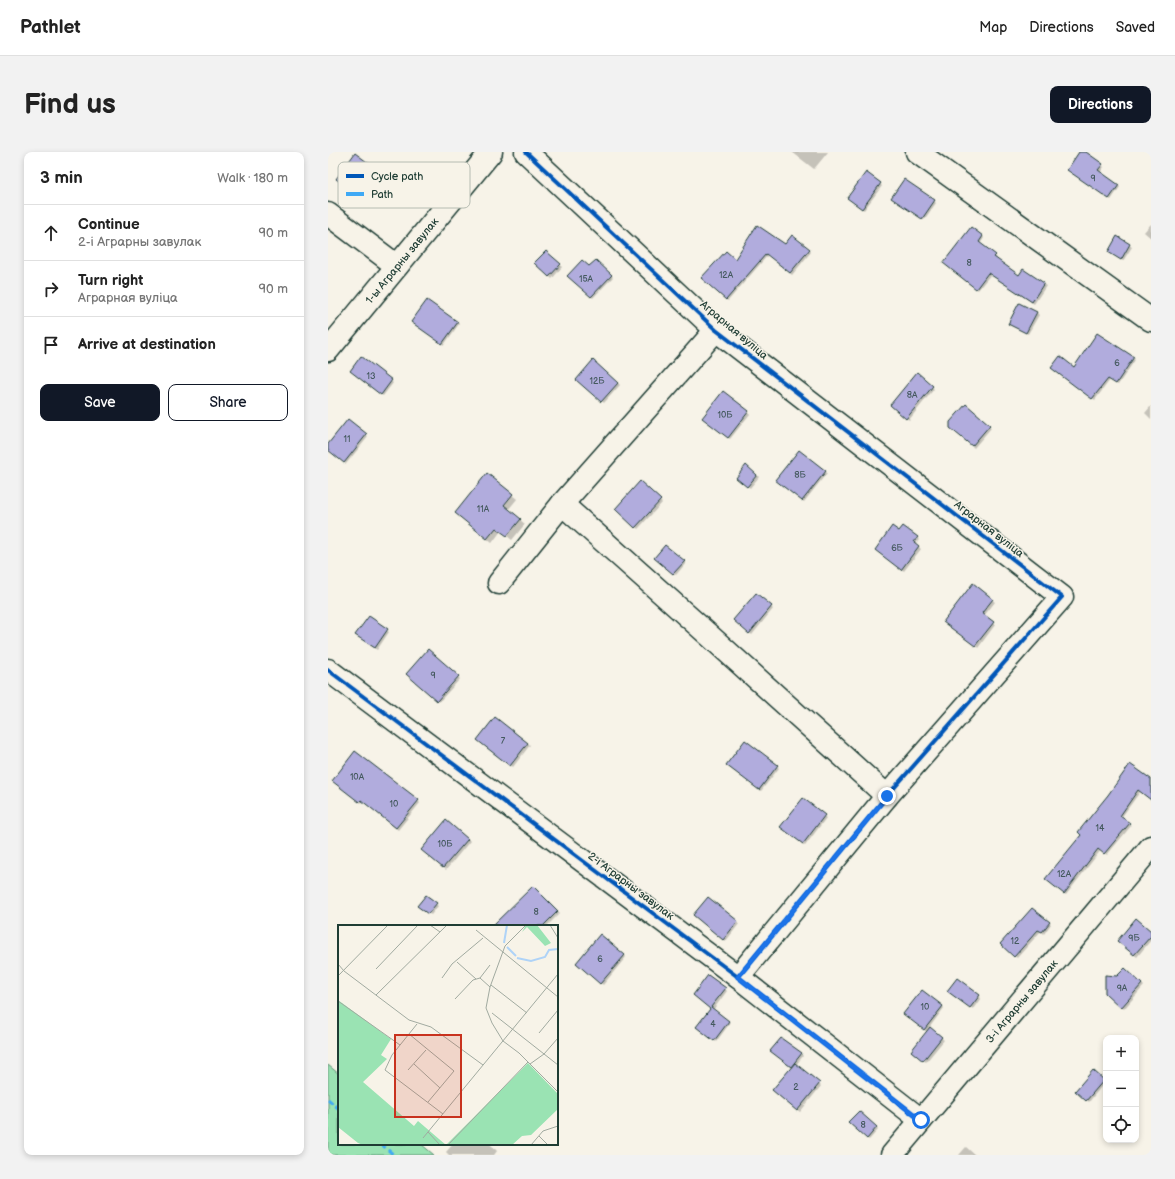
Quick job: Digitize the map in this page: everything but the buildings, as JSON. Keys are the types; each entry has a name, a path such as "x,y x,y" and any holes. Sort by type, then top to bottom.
{"street":[{"name":"1-ы Аграрны завулак","path":"470,178 491,152"},
{"name":"Аграрная вуліца","path":"526,152 716,330 1062,596 887,796 738,977"},
{"path":"917,152 1151,320"},
{"name":"1-ы Аграрны завулак","path":"328,350 445,208"},
{"path":"328,214 398,266"},
{"path":"499,583 562,504 716,330"},
{"path":"562,504 887,796"},
{"name":"2-і Аграрны завулак","path":"328,670 738,977 921,1120"},
{"name":"3-і Аграрны завулак","path":"892,1155 1151,847"}],"green space":[{"path":"328,1065 338,1073 338,1145 422,1145 434,1155 328,1155"}],"marked path":[{"path":"328,1099 338,1108"},
{"path":"382,1145 394,1155"}],"cycle path":[{"path":"526,152 716,330 1062,597 887,796 738,977"},
{"path":"328,670 738,977 921,1120"}],"route":[{"path":"887,796 738,977 921,1120"}]}
